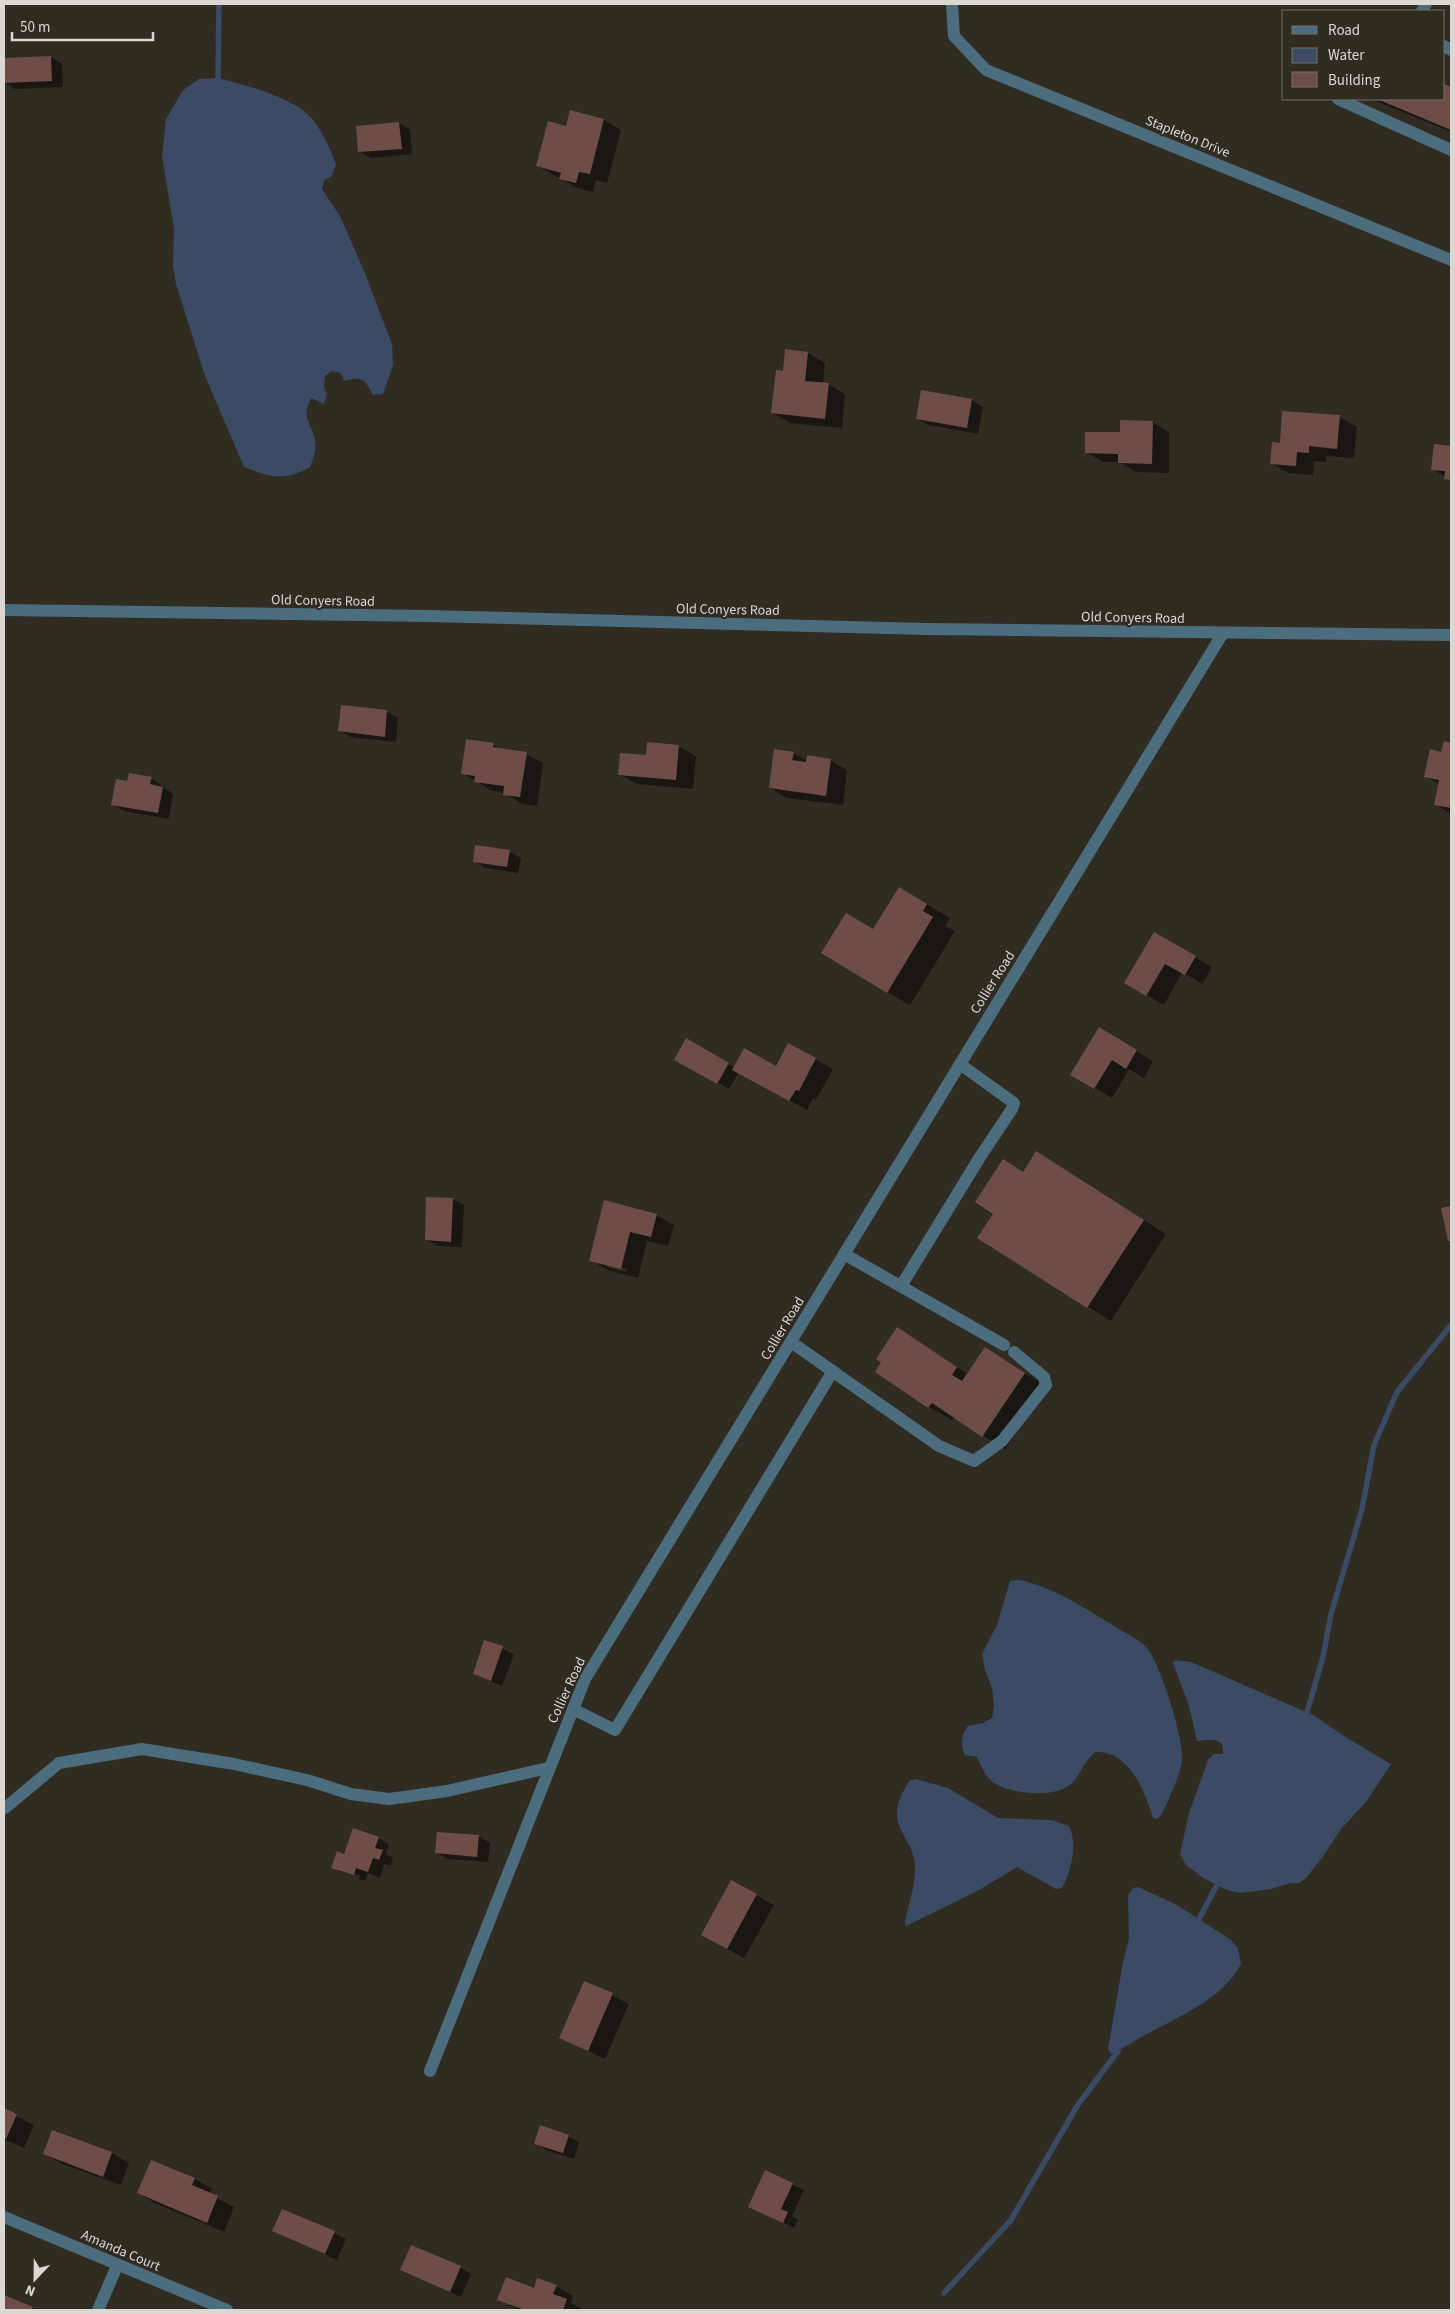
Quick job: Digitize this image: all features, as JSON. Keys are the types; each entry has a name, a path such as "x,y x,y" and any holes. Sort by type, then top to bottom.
{"street":[{"name":"Stapleton Drive","path":"952,4 954,36 986,70 1451,260"},
{"path":"1340,100 1451,150"},
{"name":"Old Conyers Road","path":"4,610 420,616 926,629 1451,635"},
{"name":"Collier Road","path":"430,2071 548,1768 585,1680 1223,633"},
{"path":"901,1286 1014,1103 960,1064"},
{"path":"791,1342 939,1446 974,1461 1002,1441 1046,1385 1044,1377 1009,1349 844,1254"},
{"path":"573,1709 615,1730 832,1371"},
{"path":"5,1808 59,1763 142,1749 234,1764 306,1780 351,1794 389,1799 456,1790 548,1768"},
{"name":"Amanda Court","path":"4,2217 117,2266 226,2310"},
{"path":"98,2310 117,2266"}],"water":[{"path":"218,78 283,99 305,112 317,125 332,153 336,165 331,177 324,180 322,189 341,218 392,344 393,365 383,394 373,395 365,382 359,379 344,381 341,373 332,371 325,376 324,387 327,394 324,404 311,398 307,411 315,443 310,467 293,475 270,475 244,467 205,376 176,284 173,265 174,229 162,156 166,119 183,90 199,79"},
{"path":"1019,1580 1032,1583 1080,1605 1139,1641 1152,1655 1176,1720 1182,1751 1181,1768 1162,1814 1157,1819 1153,1818 1134,1774 1117,1758 1107,1753 1095,1752 1072,1783 1065,1788 1045,1793 1022,1792 1002,1787 994,1783 986,1774 977,1757 965,1755 962,1740 968,1726 983,1723 992,1718 994,1707 992,1688 985,1670 982,1654 997,1625 1010,1581"},
{"path":"1175,1660 1191,1662 1313,1715 1391,1764 1366,1802 1341,1829 1322,1858 1305,1879 1299,1883 1290,1883 1271,1889 1240,1893 1227,1890 1203,1878 1186,1865 1180,1854 1189,1813 1208,1760 1214,1754 1223,1754 1223,1748 1219,1741 1197,1741 1189,1706 1173,1663"},
{"path":"916,1779 948,1788 998,1818 1051,1820 1069,1826 1072,1833 1073,1849 1068,1874 1062,1888 1056,1889 1017,1867 979,1890 906,1926 915,1866 911,1850 898,1821 897,1809 910,1780"},
{"path":"1138,1887 1179,1906 1231,1940 1238,1948 1241,1964 1223,1987 1199,2006 1111,2054 1108,2049 1123,1962 1129,1939 1128,1895 1133,1888"}],"building":[{"path":"51,56 52,81 4,83 4,58"},
{"path":"1445,84 1451,87 1451,130 1379,100 1445,100"},
{"path":"570,110 604,119 590,174 579,172 576,183 559,179 561,173 536,166 548,121 566,126"},
{"path":"399,122 402,149 358,152 356,126"},
{"path":"785,349 808,352 805,381 829,383 825,419 771,413 776,370 783,371"},
{"path":"921,390 972,399 967,428 916,419"},
{"path":"1282,411 1340,415 1337,449 1309,446 1309,453 1297,452 1296,466 1270,464 1272,442 1280,443"},
{"path":"1120,420 1153,421 1152,464 1118,463 1118,454 1085,453 1085,432 1120,432"},
{"path":"1434,444 1451,446 1451,480 1444,479 1445,471 1431,470"},
{"path":"341,705 387,710 385,737 338,731"},
{"path":"466,739 494,743 493,747 527,752 520,797 503,795 504,786 474,782 475,776 461,774"},
{"path":"1444,741 1451,743 1451,808 1434,805 1439,780 1424,777 1430,749 1441,752"},
{"path":"647,742 679,745 676,780 618,775 620,753 646,755"},
{"path":"774,749 794,752 792,760 806,762 807,755 831,759 826,796 769,788"},
{"path":"129,773 152,777 150,784 163,787 158,813 111,805 116,779 127,781"},
{"path":"475,845 510,850 507,867 473,862"},
{"path":"899,887 927,904 923,911 933,917 887,993 821,953 846,913 873,929"},
{"path":"1154,932 1196,956 1185,975 1165,964 1146,996 1124,983"},
{"path":"1099,1027 1137,1050 1126,1069 1112,1060 1094,1089 1070,1075"},
{"path":"686,1038 729,1063 717,1084 674,1060"},
{"path":"788,1043 816,1058 799,1091 796,1090 789,1101 732,1070 744,1048 776,1066"},
{"path":"1036,1151 1144,1220 1087,1308 977,1238 993,1214 975,1202 1003,1159 1023,1172"},
{"path":"426,1197 453,1198 451,1242 425,1240"},
{"path":"604,1200 657,1214 651,1237 630,1232 621,1269 589,1261"},
{"path":"1451,1206 1451,1241 1448,1241 1441,1208"},
{"path":"897,1327 957,1367 952,1375 962,1381 985,1347 1025,1373 982,1437 932,1403 928,1408 875,1372 881,1362 876,1359"},
{"path":"484,1640 503,1646 491,1681 473,1674"},
{"path":"353,1828 379,1837 375,1848 383,1850 379,1860 373,1858 368,1872 356,1868 354,1875 331,1868 337,1851 344,1854"},
{"path":"437,1832 479,1835 477,1857 435,1853"},
{"path":"731,1880 757,1894 727,1949 701,1935"},
{"path":"584,1981 613,1993 588,2051 559,2038"},
{"path":"4,2108 17,2114 6,2139 4,2138"},
{"path":"540,2125 569,2135 563,2153 534,2144"},
{"path":"52,2130 112,2152 103,2177 43,2154"},
{"path":"151,2160 195,2178 192,2185 218,2196 207,2223 137,2193"},
{"path":"765,2170 793,2183 781,2209 788,2212 783,2223 748,2207"},
{"path":"282,2209 335,2231 325,2254 272,2231"},
{"path":"411,2245 461,2266 450,2292 400,2270"},
{"path":"506,2277 534,2288 537,2278 557,2285 553,2294 567,2299 563,2310 525,2310 497,2300"},
{"path":"4,2295 33,2307 31,2310 4,2310"}],"waterway":[{"path":"218,78 219,4"},
{"path":"1307,1712 1323,1657 1331,1614 1362,1509 1374,1445 1397,1392 1451,1325"},
{"path":"1199,1919 1217,1885"},
{"path":"944,2293 1011,2220 1077,2106 1118,2051"}]}
